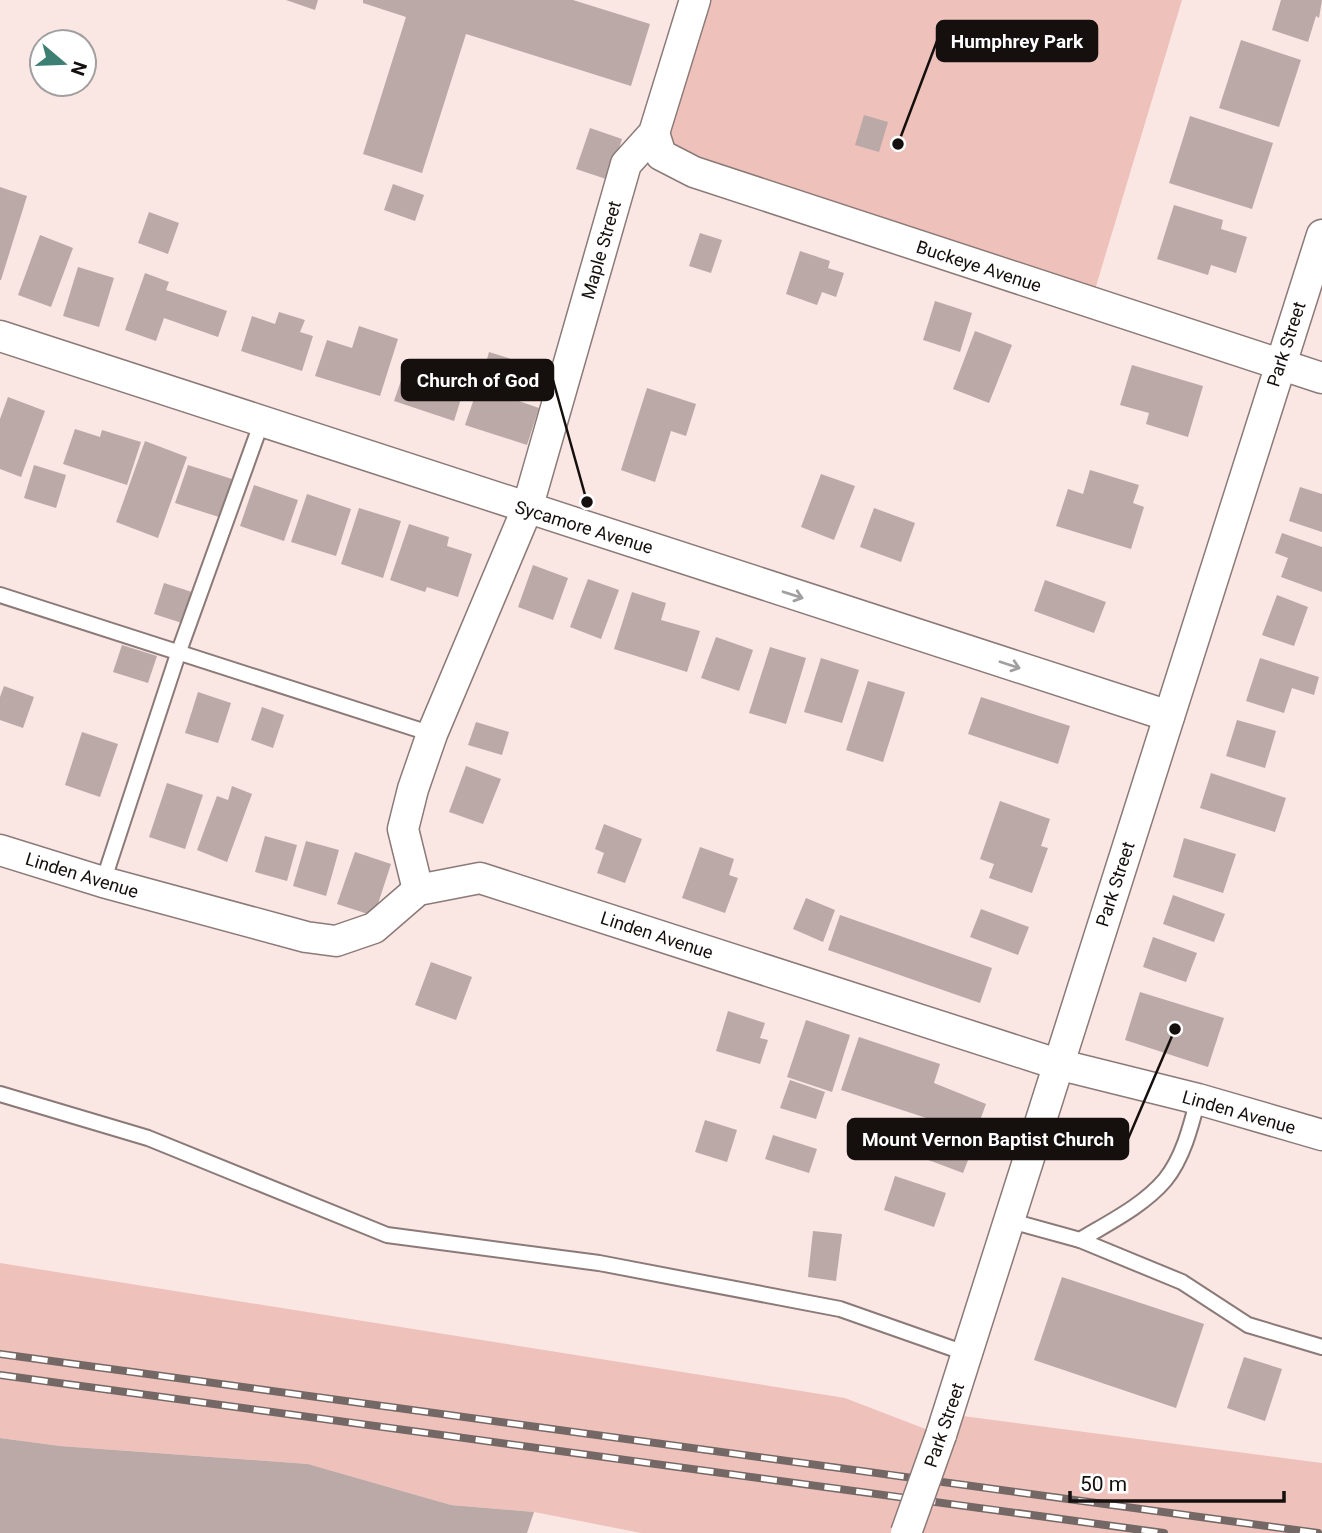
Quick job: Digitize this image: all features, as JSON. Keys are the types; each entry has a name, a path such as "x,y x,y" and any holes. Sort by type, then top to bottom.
{"street":[{"name":"Maple Street","path":"418,890 403,829 413,789 432,734 527,509 626,164 654,133 695,0"},
{"name":"Buckeye Avenue","path":"654,133 661,155 694,172 1322,378"},
{"name":"Park Street","path":"906,1533 1011,1221 1279,362 1322,235"},
{"name":"Sycamore Avenue","path":"0,336 1169,716"},
{"name":"Linden Avenue","path":"0,850 103,882 306,937 336,941 374,928 418,890 480,878 1058,1064 1198,1099 1322,1135"}],"lane":[{"path":"103,882 178,654 262,421"},
{"path":"0,595 432,734"},
{"path":"0,1094 148,1138 387,1235 599,1263 840,1309 968,1354"},
{"path":"1080,1240 1123,1215 1165,1180 1186,1140 1198,1099"},
{"path":"1011,1221 1080,1240 1182,1282 1248,1325 1322,1347"}],"shaded area":[{"path":"695,0 1182,0 1091,303 661,155"},
{"path":"0,1263 845,1398 941,1435 948,1414 1322,1463 1322,1533 641,1533 534,1512 451,1505 308,1464 60,1446 0,1438"}],"building":[{"path":"286,0 318,0 315,10"},
{"path":"363,0 573,0 650,24 631,86 466,34 422,173 363,154 406,17 363,3"},
{"path":"1281,0 1322,0 1319,18 1316,16 1308,42 1272,30"},
{"path":"1241,40 1301,60 1279,127 1219,108"},
{"path":"864,115 888,122 879,152 855,145"},
{"path":"1190,116 1273,143 1252,209 1169,183"},
{"path":"590,128 622,139 609,180 576,169"},
{"path":"393,184 424,195 415,221 384,210"},
{"path":"0,187 27,196 1,280 0,280"},
{"path":"1174,205 1223,220 1221,229 1247,237 1236,273 1211,265 1208,275 1157,259"},
{"path":"149,212 179,223 168,254 138,243"},
{"path":"700,233 722,240 711,273 689,266"},
{"path":"40,235 73,248 51,307 18,295"},
{"path":"800,251 830,261 828,268 844,273 836,297 822,292 817,305 786,294"},
{"path":"78,267 114,278 99,327 63,316"},
{"path":"145,273 169,282 166,290 227,311 218,337 164,318 156,341 125,330"},
{"path":"935,301 972,313 960,352 923,340"},
{"path":"279,312 305,320 300,332 313,336 302,371 241,351 252,316 275,324"},
{"path":"359,326 398,339 380,396 315,376 327,340 352,348"},
{"path":"975,331 1012,345 989,403 953,389"},
{"path":"489,352 524,363 514,391 481,380"},
{"path":"407,363 466,383 454,421 394,401"},
{"path":"1132,365 1203,386 1188,437 1146,424 1149,413 1120,405"},
{"path":"478,387 539,408 527,445 465,425"},
{"path":"647,388 696,404 686,436 671,431 655,482 621,470"},
{"path":"8,397 45,411 21,477 0,469 0,419"},
{"path":"75,429 100,437 102,430 141,442 127,485 63,464"},
{"path":"145,441 187,457 158,538 116,522"},
{"path":"34,465 66,475 56,508 24,498"},
{"path":"188,465 232,479 219,517 175,503"},
{"path":"1090,470 1139,485 1133,503 1144,507 1131,549 1056,526 1068,489 1083,494"},
{"path":"821,474 855,486 834,540 801,527"},
{"path":"254,485 298,500 284,541 240,526"},
{"path":"1300,487 1322,494 1322,532 1289,521"},
{"path":"307,494 351,509 336,556 291,542"},
{"path":"359,508 401,521 383,578 341,564"},
{"path":"874,508 915,523 901,562 860,547"},
{"path":"409,524 449,537 447,546 472,554 458,597 427,587 425,592 390,580"},
{"path":"1282,533 1322,547 1322,592 1281,577 1288,558 1275,553"},
{"path":"533,565 568,578 553,620 518,607"},
{"path":"588,579 619,590 601,639 570,627"},
{"path":"1045,580 1106,602 1094,633 1034,611"},
{"path":"164,583 195,593 185,624 154,614"},
{"path":"632,592 666,603 661,620 700,631 687,672 614,649"},
{"path":"1277,595 1308,607 1294,646 1262,635"},
{"path":"716,637 753,650 739,691 701,678"},
{"path":"122,645 157,656 148,683 113,672"},
{"path":"770,647 806,658 786,724 749,713"},
{"path":"821,658 859,670 842,723 804,712"},
{"path":"1260,658 1319,677 1314,695 1292,688 1284,713 1246,701"},
{"path":"868,681 905,692 883,762 846,750"},
{"path":"4,686 34,697 23,728 0,720 0,697"},
{"path":"198,692 231,703 218,743 185,733"},
{"path":"981,697 1070,726 1058,764 968,734"},
{"path":"262,707 284,715 273,748 251,740"},
{"path":"1237,720 1276,731 1265,768 1226,756"},
{"path":"476,722 509,732 502,755 468,745"},
{"path":"82,732 118,744 100,797 65,785"},
{"path":"466,766 501,779 483,824 449,812"},
{"path":"1211,773 1286,798 1275,832 1200,808"},
{"path":"167,783 203,795 185,849 149,837"},
{"path":"232,786 252,794 227,862 197,850 217,796 228,800"},
{"path":"1000,801 1050,819 1041,846 1048,848 1032,893 989,878 994,864 980,859"},
{"path":"604,824 642,839 625,883 597,873 604,853 595,849"},
{"path":"265,836 297,845 287,881 255,872"},
{"path":"1184,838 1236,854 1223,893 1173,877"},
{"path":"306,841 339,850 326,896 293,886"},
{"path":"700,847 734,859 729,875 738,878 725,913 682,898"},
{"path":"355,852 391,864 374,916 337,904"},
{"path":"1173,895 1225,914 1214,942 1163,924"},
{"path":"806,898 835,910 823,942 793,929"},
{"path":"981,909 1029,927 1018,955 970,937"},
{"path":"840,915 992,968 980,1003 828,950"},
{"path":"1153,937 1197,953 1186,982 1143,967"},
{"path":"431,962 472,977 456,1020 415,1005"},
{"path":"1140,992 1224,1018 1208,1067 1125,1040"},
{"path":"728,1011 765,1023 760,1038 768,1040 760,1064 716,1051"},
{"path":"806,1020 850,1035 832,1092 787,1077"},
{"path":"859,1037 940,1064 934,1083 986,1104 975,1134 841,1090"},
{"path":"790,1080 825,1092 816,1119 780,1108"},
{"path":"705,1120 737,1130 727,1162 695,1152"},
{"path":"910,1121 974,1145 963,1173 899,1149"},
{"path":"773,1135 817,1149 809,1173 765,1159"},
{"path":"895,1176 946,1193 934,1227 884,1210"},
{"path":"813,1231 842,1234 836,1281 808,1277"},
{"path":"1062,1277 1204,1324 1176,1408 1034,1360"},
{"path":"1244,1357 1282,1369 1265,1421 1227,1408"},
{"path":"0,1438 60,1446 308,1464 451,1505 534,1512 527,1533 0,1533"}],"railway":[{"path":"0,1354 1318,1533"},
{"path":"0,1375 1164,1533"}],"place":[{"name":"Humphrey Park","path":"898,144"},
{"name":"Church of God","path":"587,502"},
{"name":"Mount Vernon Baptist Church","path":"1175,1029"}]}
